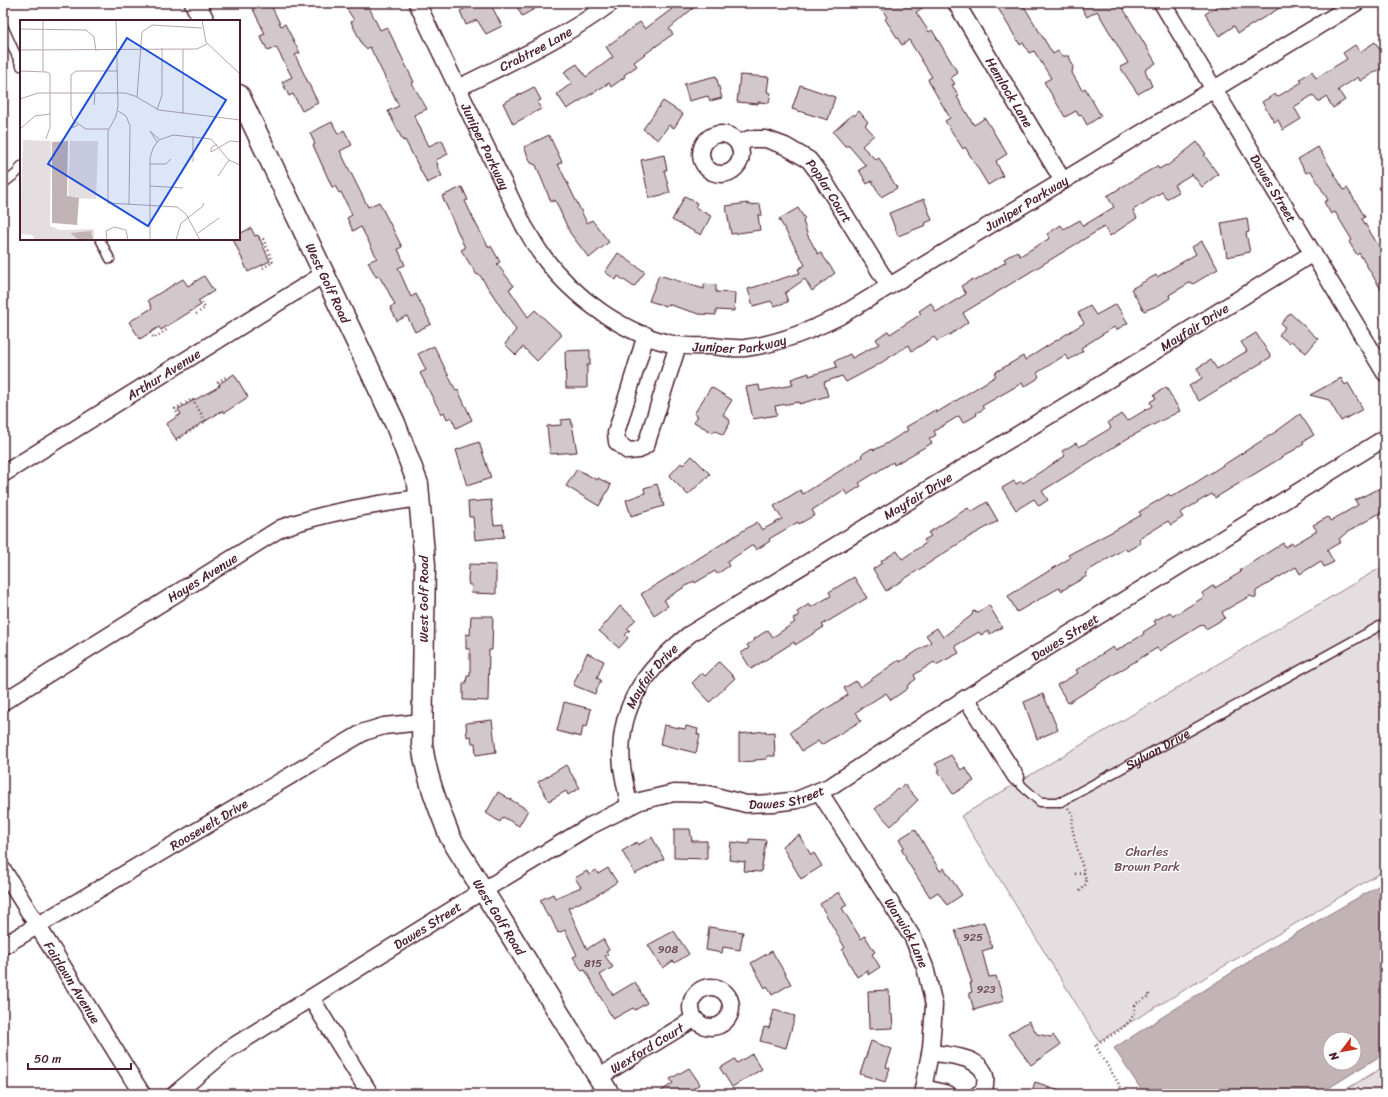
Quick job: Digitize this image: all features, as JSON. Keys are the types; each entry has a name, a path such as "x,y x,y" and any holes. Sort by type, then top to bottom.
{"street":[{"path":"195,3 204,20"},
{"name":"Juniper Parkway","path":"418,3 524,226 541,254 566,283 597,308 627,326 646,335 678,345 744,348 776,342 812,330 833,320 1356,3"},
{"name":"Crabtree Lane","path":"458,88 517,59 564,33 611,3"},
{"name":"Hemlock Lane","path":"956,3 1062,180"},
{"name":"Dawes Street","path":"1162,3 1385,373"},
{"name":"West Golf Road","path":"240,97 395,423 418,484 425,565 422,722 425,767 432,793 450,837 609,1094"},
{"name":"Poplar Court","path":"739,144 749,139 766,140 785,146 809,160 821,176 889,286"},
{"name":"Mayfair Drive","path":"629,806 622,766 621,742 625,719 635,694 648,673 672,648 690,634 1134,364 1313,253"},
{"name":"Arthur Avenue","path":"3,474 324,274"},
{"name":"Juniper Parkway","path":"646,335 616,433 617,442 628,451 639,450 646,445 678,345"},
{"name":"Dawes Street","path":"174,1094 229,1049 482,890 588,827 640,800 674,793 708,794 746,804 774,803 797,800 831,786 966,698 1385,438"},
{"name":"Hayes Avenue","path":"3,702 281,528 303,520 346,510 419,498"},
{"name":"Sylvan Drive","path":"966,698 1016,777"},
{"name":"Roosevelt Drive","path":"3,946 364,732 384,726 422,722"},
{"name":"Warwick Lane","path":"819,791 913,938 925,967 934,1005 931,1053 923,1091"},
{"name":"Fairlawn Avenue","path":"3,870 142,1094"},
{"path":"311,998 370,1094"},
{"name":"Wexford Court","path":"599,1077 694,1019"},
{"path":"931,1053 948,1055 973,1062 981,1066 985,1072 986,1084 983,1092 978,1094"},
{"path":"923,1091 948,1094"}],"lane":[{"path":"3,26 20,64"},
{"path":"3,184 20,171"},
{"path":"100,240 110,259"},
{"name":"Sylvan Drive","path":"1016,777 1022,786 1040,802 1064,801 1385,623"}],"path":[{"path":"259,238 263,239 273,262 263,268"},
{"path":"196,314 205,308 200,300"},
{"path":"150,333 154,338 168,329"},
{"path":"219,386 218,382 226,377"},
{"path":"176,440 206,421 192,399 175,409 179,416"},
{"path":"1064,801 1072,815 1072,828 1084,873 1085,886 1079,892"},
{"path":"1076,874 1084,873"},
{"path":"1125,1094 1095,1045 1126,1026 1135,1012 1135,1004 1150,996 1148,993"}],"green space":[{"name":"Charles Brown Park","path":"1385,565 1385,870 1099,1041 961,816"},
{"path":"1385,1066 1385,1094 1338,1094"}],"shaded area":[{"path":"1385,882 1385,1053 1362,1067 1362,1031 1322,1031 1322,1071 1356,1071 1319,1094 1144,1094 1114,1048 1267,950"}],"building":[{"path":"250,3 270,3 281,26 285,24 300,53 295,55 318,103 302,111 293,94 289,96 282,82 292,77 276,47 268,51 260,36 265,34"},
{"path":"343,3 367,3 380,30 387,27 414,82 412,83 427,109 414,115 429,146 442,140 448,154 436,160 442,176 427,183 388,111 399,106 370,47 366,49 363,46 351,22 354,20"},
{"path":"476,3 490,3 502,26 486,34 477,20 466,25 460,11"},
{"path":"515,3 545,3 522,16"},
{"path":"666,3 699,3 669,29 673,34 634,62 637,66 624,75 625,77 611,87 609,83 567,109 557,94 572,83 564,72 577,64 586,77 613,57 606,47 640,22 645,29 672,9"},
{"path":"878,3 930,3 916,12 929,32 932,30 958,73 951,78 955,84 952,85 959,96 957,97 974,125 985,118 1007,154 996,161 1003,176 988,185 965,147 963,149 945,121 950,118 929,82 928,79 932,77 909,40 902,45 885,19 887,17"},
{"path":"995,3 1022,3 1053,54 1058,51 1062,56 1069,56 1073,66 1072,73 1082,90 1085,88 1101,116 1087,125 1081,114 1079,116 1076,111 1065,117 1044,82 1051,78 1034,51 1029,53 1023,43 1020,45"},
{"path":"1079,3 1120,3 1156,63 1145,70 1152,86 1138,94 1120,67 1128,63 1097,11 1087,17"},
{"path":"1223,3 1288,3 1238,33 1234,26 1219,36 1205,14"},
{"path":"1375,42 1385,58 1385,66 1360,81 1358,77 1338,90 1345,100 1333,108 1326,97 1318,102 1313,95 1294,107 1301,119 1283,130 1278,120 1274,122 1262,102 1275,94 1277,97 1302,82 1300,79 1312,71 1316,78 1347,59 1343,53 1355,45 1360,52"},
{"path":"740,75 769,77 767,92 771,93 769,103 758,102 758,104 737,102"},
{"path":"716,76 722,98 710,101 708,96 689,101 684,84"},
{"path":"800,85 835,97 828,120 792,109"},
{"path":"534,87 541,100 537,102 541,109 513,124 503,103"},
{"path":"663,101 683,114 674,128 669,125 658,140 643,129"},
{"path":"859,111 868,122 865,125 874,135 862,146 876,160 879,158 897,188 881,197 872,181 867,184 859,170 866,166 849,146 845,146 833,132 853,114 854,116"},
{"path":"332,122 338,134 344,130 352,145 340,151 368,207 379,202 402,247 398,249 405,265 398,268 411,297 416,294 431,324 415,332 407,316 397,321 390,307 395,305 384,283 379,276 376,277 368,262 377,258 361,227 353,231 347,218 352,215 341,192 339,193 335,186 332,187 313,145 315,144 310,133"},
{"path":"549,135 562,162 558,164 587,223 592,220 609,242 589,258 570,233 555,200 551,202 536,165 531,163 524,147"},
{"path":"1197,142 1206,154 1204,155 1218,174 1202,187 1192,174 1174,185 1179,192 1166,199 1162,192 1133,210 1137,218 1110,236 1104,227 963,313 968,322 951,334 937,341 934,337 912,351 909,345 876,366 846,382 842,376 824,382 828,396 799,404 799,402 775,406 777,415 753,419 746,387 759,385 760,391 793,385 791,379 809,373 809,376 837,367 835,361 850,354 852,358 879,344 876,339 888,331 890,334 921,314 919,311 931,303 936,312 966,294 961,286 973,279 975,281 1006,262 1004,259 1017,251 1020,256 1050,238 1047,234 1061,225 1064,229 1080,220 1083,226 1114,207 1107,196 1157,166 1159,169 1166,165 1167,166"},
{"path":"1318,147 1344,190 1347,188 1356,202 1365,217 1362,219 1385,256 1385,296 1359,253 1357,255 1349,242 1352,240 1335,212 1331,214 1324,202 1328,200 1311,171 1306,173 1298,159"},
{"path":"664,155 667,170 664,170 670,193 649,198 641,160"},
{"path":"462,187 468,200 465,201 475,222 489,248 491,246 500,262 497,264 514,286 509,289 528,317 535,310 562,335 537,361 523,347 516,355 505,344 516,330 479,274 477,275 461,250 465,248 442,196"},
{"path":"685,196 697,203 695,207 711,216 701,235 672,220"},
{"path":"924,199 932,220 925,223 926,225 898,236 889,213"},
{"path":"748,203 748,205 760,204 762,215 758,215 760,230 731,234 726,206"},
{"path":"798,208 805,219 803,221 808,236 818,254 821,253 835,273 812,291 805,279 785,293 788,302 774,306 771,301 753,306 748,289 800,273 798,269 805,265 779,219"},
{"path":"1247,218 1249,232 1246,233 1250,252 1227,257 1221,223"},
{"path":"251,228 255,236 258,235 270,261 248,272 233,240 240,240 240,234"},
{"path":"1202,241 1218,269 1193,284 1191,282 1169,295 1170,298 1159,305 1144,311 1131,289 1156,275 1157,277 1196,254 1192,247"},
{"path":"618,253 645,272 634,287 618,276 616,280 605,272"},
{"path":"659,275 704,289 704,284 716,285 716,292 735,293 734,311 716,310 716,315 699,314 667,304 666,306 649,301"},
{"path":"204,276 214,291 198,301 201,305 161,330 159,327 140,339 129,322 152,308 148,300 183,279 188,286"},
{"path":"1116,304 1128,323 1116,330 1114,327 1081,348 1083,351 1069,360 1065,355 1037,373 1039,376 1037,379 1024,387 1022,383 982,406 984,409 963,423 959,416 934,431 936,435 929,439 932,443 894,465 893,462 859,483 861,486 847,495 844,490 812,510 815,515 799,524 798,522 769,539 770,541 756,550 753,545 727,562 729,566 717,574 715,571 695,583 694,581 664,600 668,606 654,615 641,594 757,522 762,530 782,519 774,506 800,490 803,494 862,457 861,455 872,448 874,450 884,445 908,430 906,427 935,410 936,413 996,376 994,373 1023,356 1025,360 1084,323 1078,313 1090,306 1096,315"},
{"path":"1290,313 1318,339 1306,353 1291,341 1289,343 1279,335 1285,327 1281,324"},
{"path":"1256,333 1271,357 1199,401 1189,386 1202,378 1197,368 1211,360 1217,369 1247,351 1241,342"},
{"path":"434,346 456,391 458,390 472,420 456,428 451,417 447,419 444,412 441,414 420,373 426,370 418,354"},
{"path":"590,350 590,365 587,365 587,388 566,388 565,351"},
{"path":"234,374 248,397 224,413 222,411 176,439 166,424 181,414 178,409 220,386 219,384"},
{"path":"1341,378 1345,385 1348,383 1363,409 1341,421 1329,400 1310,395"},
{"path":"711,387 732,400 723,415 729,419 730,423 723,435 715,430 713,433 694,422 698,416 694,414"},
{"path":"1166,387 1180,411 1130,437 1042,491 1048,500 1039,506 1034,499 1016,510 1002,488 1014,481 1016,484 1022,481 1023,483 1065,456 1062,451 1076,443 1079,447 1111,428 1108,422 1122,414 1127,421 1152,406 1150,402 1156,398 1154,395"},
{"path":"1300,414 1314,435 1302,442 1304,444 1215,498 1212,494 1203,499 1180,513 1183,517 1171,525 1168,521 1139,539 1141,543 1127,551 1126,548 1091,569 1085,574 1087,576 1061,591 1059,588 1017,612 1008,596 1070,558 1068,555 1141,515 1139,512 1169,494 1171,497 1195,483 1277,431"},
{"path":"571,419 577,452 550,454 547,426 561,425 561,420"},
{"path":"479,442 491,478 467,486 456,450"},
{"path":"692,456 710,474 688,495 669,476 681,463 683,465"},
{"path":"577,469 597,480 598,478 611,485 599,506 566,486"},
{"path":"657,484 664,506 631,516 626,500 645,493 644,488"},
{"path":"1385,486 1385,510 1346,533 1339,539 1341,542 1327,550 1334,562 1324,567 1321,561 1300,574 1296,567 1256,591 1256,598 1250,596 1222,612 1225,618 1206,629 1203,624 1159,651 1157,648 1068,703 1057,685 1078,673 1076,670 1113,647 1116,651 1144,634 1143,632 1156,624 1154,621 1170,612 1173,616 1204,597 1202,593 1214,585 1215,588 1241,572 1240,570 1283,543 1285,547 1292,543 1293,545 1317,531 1313,525 1328,517 1330,521 1358,505 1355,500"},
{"path":"491,500 494,525 503,524 504,537 475,540 473,517 469,517 468,502"},
{"path":"987,502 998,521 969,537 886,591 873,569 882,563 881,561 897,551 902,559 926,543 924,540 931,536 928,533 968,508 971,512"},
{"path":"469,564 496,565 496,594 471,593 472,585 469,585 468,580"},
{"path":"854,577 867,598 822,625 824,627 795,645 794,642 751,669 741,653 749,648 747,645 768,630 773,637 795,622 793,619 799,616 797,612 809,604 811,607 831,596 829,592"},
{"path":"989,605 1002,627 990,634 988,631 981,635 979,632 955,646 959,653 936,665 934,662 914,675 916,679 907,686 908,688 891,700 886,693 856,712 861,721 821,745 818,741 802,751 790,732 848,695 844,688 856,681 860,687 899,660 900,662 931,642 926,635 937,628 943,637 972,615 973,611 978,612"},
{"path":"620,606 636,619 627,629 630,630 625,635 628,638 619,648 599,631"},
{"path":"471,616 493,616 492,650 489,650 488,701 463,700 463,683 466,683 467,676 470,676 470,649 466,649 466,634 470,635"},
{"path":"587,653 604,661 597,678 601,680 595,694 573,685"},
{"path":"719,662 735,678 710,702 692,683 702,673 705,676"},
{"path":"1043,694 1058,730 1037,739 1024,702"},
{"path":"564,702 591,709 587,727 583,726 581,737 557,731"},
{"path":"492,720 496,752 476,755 475,743 472,743 471,736 467,737 466,723"},
{"path":"664,725 685,729 686,726 698,729 697,734 700,735 696,753 660,744"},
{"path":"766,731 766,733 774,732 775,756 767,756 767,759 755,761 739,762 739,734"},
{"path":"951,755 961,770 965,767 974,781 953,794 938,771 940,770 935,764"},
{"path":"566,765 580,788 568,795 566,791 549,801 538,782"},
{"path":"904,784 918,800 891,826 875,809 897,788 898,790"},
{"path":"498,792 528,810 519,826 503,817 500,822 486,813"},
{"path":"674,829 690,829 692,841 707,841 707,859 674,858"},
{"path":"915,829 940,871 944,868 962,895 947,905 938,892 930,897 905,858 906,857 901,849 904,847 899,839"},
{"path":"799,835 811,855 814,853 822,866 801,879 782,846"},
{"path":"652,837 664,859 635,874 622,851 637,842 638,845"},
{"path":"749,839 766,840 761,872 744,871 745,862 729,860 731,842 749,844"},
{"path":"608,868 617,882 589,900 588,899 568,908 587,949 603,939 609,950 606,952 608,954 605,956 613,967 600,975 613,995 635,982 647,1003 635,1010 633,1008 613,1019 585,970 582,971 573,957 577,955 565,930 558,933 540,900 553,894 555,898 581,887 575,878 587,871 589,875 596,870 598,874"},
{"path":"839,892 847,905 842,908 861,939 865,936 875,952 872,954 880,967 868,975 868,970 857,977 842,950 845,948 820,904"},
{"path":"984,922 992,948 982,951 989,977 996,976 1004,1001 974,1010 969,993 972,992 970,983 972,983 955,930"},
{"path":"709,927 743,932 740,950 723,947 722,953 706,950"},
{"path":"674,931 689,954 675,963 673,961 663,968 648,945"},
{"path":"772,951 791,984 772,995 767,986 765,988 751,963"},
{"path":"889,990 890,1014 892,1014 893,1028 869,1029 868,991"},
{"path":"774,1010 795,1016 786,1048 760,1041 764,1027 769,1028"},
{"path":"1029,1021 1037,1034 1051,1037 1053,1035 1060,1045 1031,1065 1008,1034"},
{"path":"871,1041 892,1049 886,1067 890,1068 885,1082 860,1074"},
{"path":"752,1054 762,1069 732,1087 720,1068 735,1059 737,1063"},
{"path":"689,1068 700,1084 694,1088 698,1094 657,1094 673,1083 670,1079"},
{"path":"1035,1082 1066,1092 1065,1094 1031,1094"}]}
